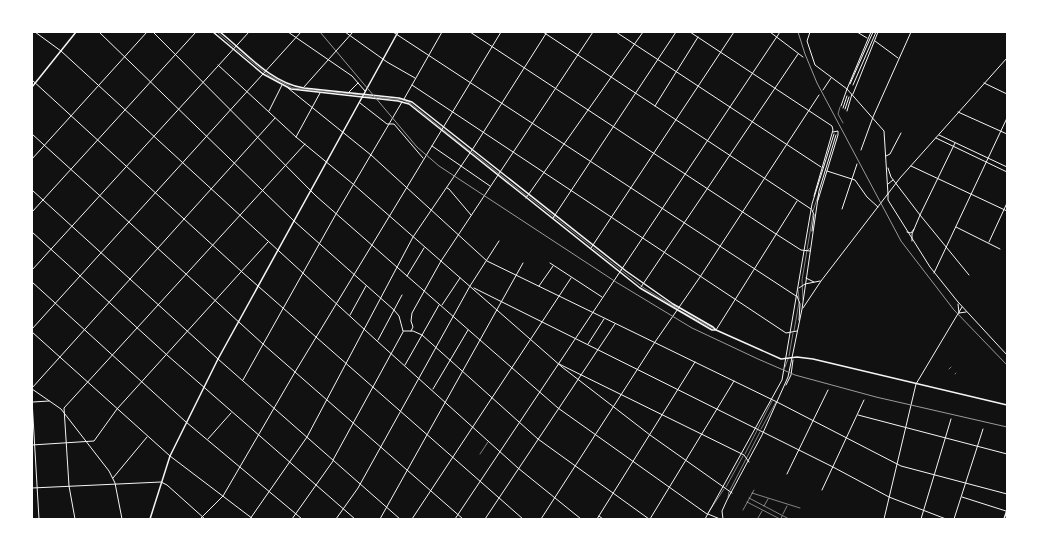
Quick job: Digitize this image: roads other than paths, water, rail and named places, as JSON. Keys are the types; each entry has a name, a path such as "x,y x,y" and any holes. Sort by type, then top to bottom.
{"main road":[{"path":"32,87 76,32"},
{"path":"213,32 235,47 264,72 286,82 304,88 364,94 404,100 415,104 442,128 642,286 678,309 714,327 716,330"},
{"path":"220,32 264,72 282,85 296,91 364,94 404,100 442,128 642,286 712,330 716,330 781,359 792,357 820,361 1007,405"},
{"path":"150,519 170,456 218,359 398,32"},
{"path":"1004,519 1007,511"}],"street":[{"path":"35,32 61,51 211,190 500,452 581,519"},
{"path":"99,32 262,191 394,310 398,316 403,331 333,460 292,519"},
{"path":"32,159 147,32"},
{"path":"154,32 311,191 558,408 669,488 707,514 720,519"},
{"path":"32,212 196,32"},
{"path":"217,32 235,47"},
{"path":"32,270 248,32"},
{"path":"288,32 349,74 358,83 364,94"},
{"path":"32,329 301,32"},
{"path":"345,32 383,59 415,79"},
{"path":"304,88 353,32"},
{"path":"394,32 797,296 799,300 788,358 782,380 705,519"},
{"path":"243,381 319,243 404,100 442,32"},
{"path":"470,32 776,234 805,251 810,250"},
{"path":"200,519 222,496 240,467 273,408 406,186 501,32"},
{"path":"543,32 811,209 813,211 812,234"},
{"path":"411,331 413,327 411,316 440,261 593,32"},
{"path":"616,32 821,167"},
{"path":"527,196 643,32"},
{"path":"554,217 676,32"},
{"path":"690,32 832,126 832,132 821,167 811,209 805,251 802,286 803,301"},
{"path":"592,247 734,32"},
{"path":"770,32 803,58"},
{"path":"455,519 593,313 602,297 731,108 780,32"},
{"path":"810,32 807,41 815,65 847,89 884,131 888,168 888,200 906,232 934,273 962,308 1007,355"},
{"path":"857,32 868,39"},
{"path":"843,123 838,114 847,89 872,32"},
{"path":"850,84 872,32"},
{"path":"847,111 852,94 877,32"},
{"path":"853,85 877,32"},
{"path":"861,150 873,117 911,32"},
{"path":"251,518 307,437 396,267 430,209 483,133 546,33"},
{"path":"654,106 698,37"},
{"path":"874,41 899,58"},
{"path":"642,286 798,54"},
{"path":"802,308 896,184 1007,58"},
{"path":"218,65 296,137 353,184 440,261 473,288 764,432 889,497 946,519"},
{"path":"264,72 296,89 364,94"},
{"path":"823,90 832,78"},
{"path":"32,80 185,218 242,272 259,285 523,519"},
{"path":"349,92 358,83"},
{"path":"984,83 1007,94"},
{"path":"269,112 282,85"},
{"path":"412,85 735,300 789,333 797,330"},
{"path":"286,87 371,155 487,261 772,399 897,464 1007,494"},
{"path":"296,137 320,93"},
{"path":"541,519 655,342 700,277 819,94"},
{"path":"843,108 847,96"},
{"path":"845,108 849,97"},
{"path":"359,102 387,124 394,124 424,159"},
{"path":"958,112 1007,134"},
{"path":"122,519 114,478 64,412 32,388 59,356 276,118"},
{"path":"934,273 1007,118"},
{"path":"818,200 838,131 832,132"},
{"path":"886,156 890,154 901,133"},
{"path":"32,134 263,344 462,519"},
{"path":"785,367 789,333 813,211 836,134"},
{"path":"814,196 836,134"},
{"path":"938,135 1007,167"},
{"path":"936,138 1007,172"},
{"path":"912,241 914,229 920,215 955,142"},
{"path":"75,519 69,486 64,408 138,329 158,305 305,144"},
{"path":"432,145 491,186"},
{"path":"842,209 857,164"},
{"path":"911,166 1007,212"},
{"path":"888,168 896,184 970,275"},
{"path":"827,171 857,182 868,197 878,207"},
{"path":"888,184 890,180 893,180"},
{"path":"446,188 449,188 472,215"},
{"path":"32,190 218,359 400,519"},
{"path":"723,519 722,511 727,500 764,432 784,387 802,308 819,191"},
{"path":"716,330 798,200"},
{"path":"988,243 1007,203"},
{"path":"956,227 1000,249"},
{"path":"906,232 911,233 914,229"},
{"path":"32,232 166,355 355,519"},
{"path":"336,519 360,484 470,286 499,241"},
{"path":"32,445 88,443 95,440 117,409 268,242"},
{"path":"407,276 424,247"},
{"path":"380,519 523,263"},
{"path":"550,263 602,297"},
{"path":"539,286 553,265"},
{"path":"822,272 826,275"},
{"path":"806,277 815,282"},
{"path":"442,306 460,278"},
{"path":"412,519 571,278"},
{"path":"798,288 805,284 821,281"},
{"path":"32,282 186,422 302,519"},
{"path":"350,316 366,286"},
{"path":"473,288 578,380 650,435 732,493"},
{"path":"798,288 800,308 799,320"},
{"path":"377,341 402,295"},
{"path":"958,302 959,314"},
{"path":"405,366 439,304"},
{"path":"884,519 916,384 962,308"},
{"path":"959,314 964,312 968,314"},
{"path":"588,344 605,318"},
{"path":"485,519 615,324"},
{"path":"433,390 468,330"},
{"path":"403,331 406,333 411,331 422,335 538,439 650,519 734,381"},
{"path":"32,332 147,437 253,519"},
{"path":"597,519 695,362"},
{"path":"558,364 582,374 621,395 744,455 748,462"},
{"path":"786,474 828,390"},
{"path":"707,514 712,511 744,455 758,430 772,399"},
{"path":"822,490 864,400"},
{"path":"38,519 32,401 48,401"},
{"path":"727,500 729,491 746,457 774,403 777,402"},
{"path":"207,439 231,412"},
{"path":"858,415 1007,454"},
{"path":"921,519 951,419"},
{"path":"954,519 983,429"},
{"path":"114,478 147,437"},
{"path":"480,454 489,441"},
{"path":"32,488 161,482 167,485 205,519"},
{"path":"743,510 754,490"},
{"path":"752,493 800,508"},
{"path":"961,497 1007,511"},
{"path":"749,498 790,519"},
{"path":"764,506 768,498"},
{"path":"747,502 781,519 788,505"},
{"path":"758,518 762,510"},
{"path":"598,516 603,519"}],"railway":[{"path":"320,32 417,147 439,166 616,282 692,328 795,375 876,397 1007,427"},
{"path":"798,32 817,83 901,241 954,310 1007,365"}]}
